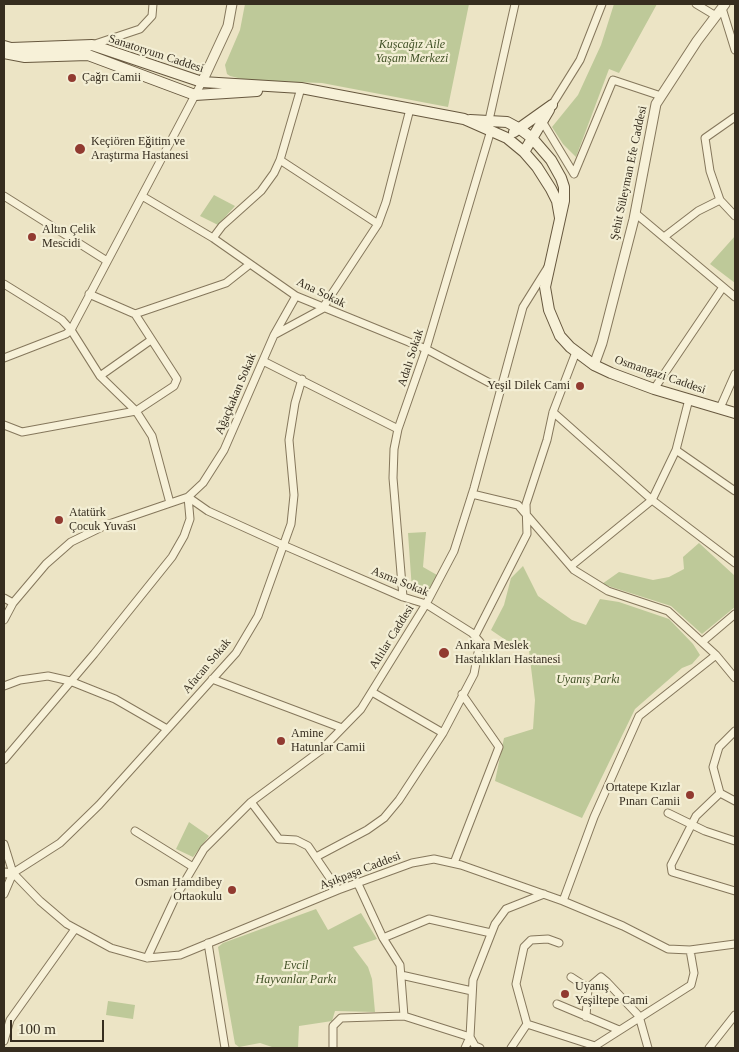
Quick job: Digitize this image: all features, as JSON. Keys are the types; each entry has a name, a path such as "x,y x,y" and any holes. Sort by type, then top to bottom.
{"main road":[{"name":"Sanatoryum Caddesi","path":"4,46 11,48 92,46 202,82 301,88 490,125 507,122 532,138 551,160 561,178 564,187 564,201 560,218"},
{"name":"Sanatoryum Caddesi","path":"4,53 25,57 88,55 195,95 301,88"},
{"path":"524,152 552,105"},
{"path":"507,138 552,105"},
{"name":"Sanatoryum Caddesi","path":"490,125 524,152 537,167 557,201 560,218"},
{"name":"Osmangazi Caddesi","path":"560,218 545,287 549,310 560,336 576,352 594,364 654,389 735,413"}],"street":[{"path":"92,46 140,29 152,16 153,4"},
{"path":"4,358 66,334 71,330 202,82 225,34 232,4"},
{"name":"Adalı Sokak","path":"403,597 393,478 398,429 426,349 490,125 515,4"},
{"path":"552,105 580,60 602,4"},
{"path":"696,4 716,16"},
{"path":"724,6 735,50"},
{"name":"Şehit Süleyman Efe Caddesi","path":"594,364 602,343 635,213 656,104 697,41 724,6"},
{"path":"542,122 574,174 613,80 661,96"},
{"path":"213,238 222,226 260,191 280,160 301,88"},
{"path":"274,334 322,309 378,224 386,202 410,110"},
{"path":"735,117 705,138 710,171 720,200 735,216"},
{"path":"280,160 378,224"},
{"path":"4,196 108,261"},
{"name":"Ana Sokak","path":"142,196 213,238 296,296 322,309 426,349 501,389"},
{"path":"664,237 698,211 720,200"},
{"path":"635,213 735,297"},
{"name":"Atlılar Caddesi","path":"147,958 175,898 204,850 252,802 320,751 361,709 426,604 454,551 472,494 523,307 550,262"},
{"path":"135,314 226,283 250,264"},
{"path":"4,284 62,320 71,330 100,376 136,411 152,436 170,503"},
{"path":"654,389 724,287"},
{"path":"4,425 22,432 136,411 174,386 177,378 135,314 90,294"},
{"name":"Ağaçkakan Sokak","path":"4,620 13,603 46,564 71,542 106,525 188,497 203,483 224,450 274,334 296,296"},
{"path":"100,376 151,340"},
{"path":"316,857 384,818 399,800 442,733 474,674 480,642 475,636 527,534 526,504 547,440 553,412 576,352"},
{"path":"263,361 398,429"},
{"path":"720,408 735,374"},
{"name":"Afacan Sokak","path":"13,873 60,843 99,805 236,653 258,616 292,524 294,495 290,440 295,403 302,379"},
{"path":"571,566 652,500 676,450 689,399"},
{"path":"553,412 652,500 735,563"},
{"path":"676,450 735,491"},
{"path":"472,494 518,505 526,517 571,566 608,591 668,610 716,656 735,678"},
{"path":"4,760 172,557 184,536 190,519 188,497"},
{"name":"Asma Sokak","path":"188,497 208,511 283,545 403,597 426,604 475,636"},
{"path":"4,598 13,603"},
{"path":"702,642 735,614"},
{"path":"563,901 594,817 639,716 716,656"},
{"path":"4,686 20,680 48,676 70,681 114,698 167,729"},
{"path":"212,679 342,728"},
{"path":"372,692 442,733"},
{"path":"454,863 499,747 462,694"},
{"path":"735,731 719,747 713,767 720,793 735,801"},
{"path":"720,793 696,816 672,865 672,872 735,891"},
{"path":"252,802 279,839 302,842 316,857 338,890"},
{"path":"668,813 722,838 735,841"},
{"path":"135,831 193,867"},
{"path":"4,844 13,873 4,894"},
{"name":"Aşıkpaşa Caddesi","path":"13,873 40,901 75,929 111,948 147,958 180,955 338,890 412,864 434,859 454,863 563,901 623,926 668,949 690,950 735,944"},
{"path":"4,873 13,873"},
{"path":"358,884 383,938 400,965 404,1016"},
{"path":"465,1048 470,1038 473,980 494,924 506,909 544,894"},
{"path":"383,938 429,919 491,933"},
{"path":"4,1041 10,1020 75,929"},
{"path":"512,1048 527,1024 516,984 524,947 531,940 548,939 559,942"},
{"path":"208,943 226,1048"},
{"path":"527,1024 600,1046 639,1016 691,985 694,973 690,950"},
{"path":"401,975 472,991"},
{"path":"571,977 588,988"},
{"path":"586,1016 588,988 595,980 601,977 639,1016 648,1048"},
{"path":"556,1004 619,1030"},
{"path":"709,1048 735,1015"},
{"path":"333,1048 333,1026 341,1018 404,1016 470,1038 475,1046 480,1048"}],"green space":[{"name":"Kuşcağız Aile Yaşam Merkezi","path":"245,4 469,4 448,107 322,83 246,80 230,76 227,74 225,65 240,30"},
{"path":"614,4 657,4 619,73 609,69 576,157 563,144 552,127 578,95 601,45"},
{"path":"214,195 235,206 218,225 200,216"},
{"path":"735,236 735,283 710,264"},
{"path":"426,532 423,567 437,575 426,596 412,590 408,533"},
{"path":"699,543 735,576 735,607 702,634 671,606 602,584 619,572 653,580 669,577 684,569 683,557"},
{"name":"Uyanış Parkı","path":"523,566 538,596 572,620 586,625 600,599 619,602 669,619 693,644 700,655 692,664 682,668 635,709 582,818 495,781 504,738 533,729 535,700 529,651 513,645 491,630 504,605 511,578"},
{"path":"189,822 209,836 193,857 176,849"},
{"name":"Evcil Hayvanlar Parkı","path":"316,909 328,930 361,913 377,939 353,947 368,967 372,979 375,1012 335,1011 332,1021 299,1026 298,1048 275,1048 260,1043 239,1047 235,1044 218,947 223,943"},
{"path":"108,1001 135,1005 133,1019 106,1015"}],"place":[{"name":"Çağrı Camii","path":"72,78"},
{"name":"Keçiören Eğitim ve Araştırma Hastanesi","path":"80,149"},
{"name":"Altın Çelik Mescidi","path":"32,237"},
{"name":"Yeşil Dilek Cami","path":"580,386"},
{"name":"Atatürk Çocuk Yuvası","path":"59,520"},
{"name":"Ankara Meslek Hastalıkları Hastanesi","path":"444,653"},
{"name":"Amine Hatunlar Camii","path":"281,741"},
{"name":"Ortatepe Kızlar Pınarı Camii","path":"690,795"},
{"name":"Osman Hamdibey Ortaokulu","path":"232,890"},
{"name":"Uyanış Yeşiltepe Cami","path":"565,994"}]}
